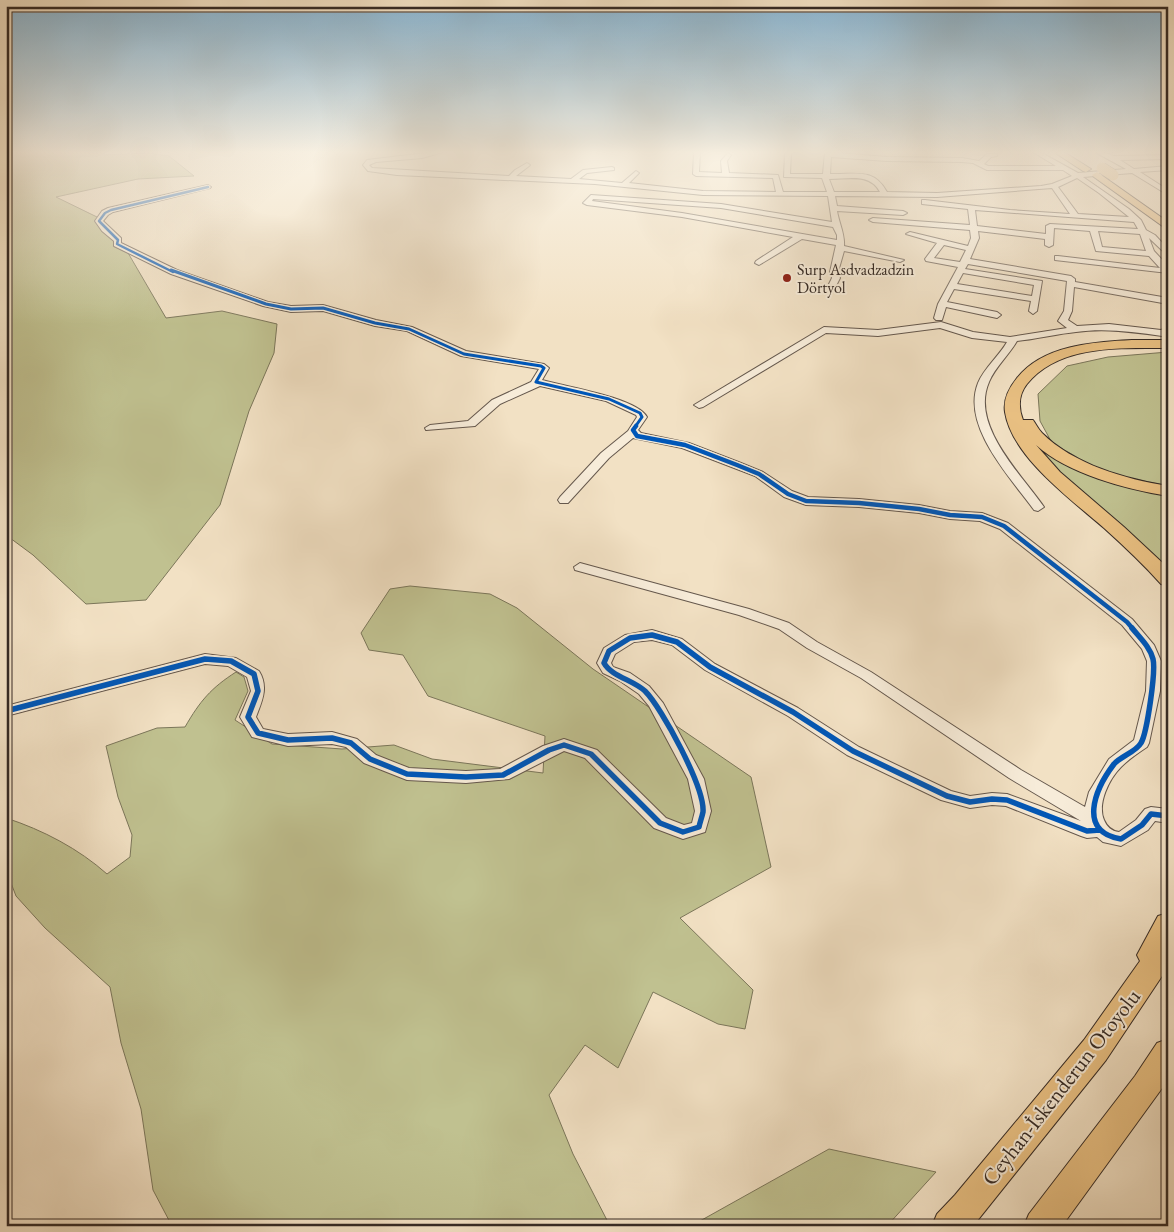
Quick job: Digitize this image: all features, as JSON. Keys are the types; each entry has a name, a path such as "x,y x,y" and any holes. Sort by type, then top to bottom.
{"highway":[{"path":"1146,209 1168,227"},
{"path":"1168,344 1132,344 1097,347 1058,356 1035,367 1021,378 1014,388 1011,403 1013,418 1023,440 1041,462 1145,555 1168,580"},
{"path":"1168,348 1136,347 1103,350 1060,362 1033,380 1026,390 1022,404 1025,418 1036,437 1055,451 1077,464 1102,474 1132,484 1168,491"},
{"path":"1095,1050 1152,955 1168,924"},
{"name":"Ceyhan-İskenderun Otoyolu","path":"949,1226 967,1207 1095,1050 1168,944"},
{"path":"1041,1226 1146,1087 1168,1052"}],"street":[{"path":"113,209 105,213 99,221 105,230 118,240 116,244 188,278 281,308 295,310 323,308 375,324 409,329 464,354 537,364 544,368 536,382 538,383 496,402 471,424 430,428"},
{"path":"635,209 719,221 900,260"},
{"path":"742,209 836,226"},
{"path":"832,209 836,226 841,234 834,272 836,278 833,284"},
{"path":"853,209 902,213"},
{"path":"921,209 925,217"},
{"path":"940,318 942,304 975,238 971,209"},
{"path":"988,209 1135,220"},
{"path":"1071,209 1076,217"},
{"path":"1123,209 1138,222 1144,232 1148,250 1168,271"},
{"path":"873,220 925,217 974,228 1049,236"},
{"path":"1049,246 1050,226 1144,232 1168,254"},
{"path":"1094,230 1099,249 1152,254"},
{"path":"910,234 971,249"},
{"path":"759,263 799,237"},
{"path":"941,243 929,259 1039,283 1033,311"},
{"path":"1058,258 1168,271"},
{"path":"962,265 1071,279 1068,311 1063,320 1074,329"},
{"path":"1071,284 1168,301"},
{"path":"952,286 1036,298"},
{"path":"942,304 997,315"},
{"path":"699,405 824,330 878,333 941,325 972,335 1013,340 1014,338 1042,336 1074,329 1109,327 1162,333 1168,330"},
{"path":"1013,340 1009,350 983,382 979,396 979,410 986,434 1038,507"},
{"path":"536,382 609,399 640,413 642,417 633,433 608,452 564,500"},
{"path":"633,433 685,445 738,465 759,474 788,494 806,501 866,504 992,520 1004,526 1127,622 1149,648 1154,661 1153,691 1141,743 1116,763 1097,792 1092,812 1098,827"},
{"path":"580,567 744,612 784,626 812,645 866,675 1098,827 1109,837 1121,839 1142,825 1151,814 1168,816"},
{"path":"6,711 204,659 231,661 254,674 258,691 248,717 258,733 288,740 332,738 351,743 370,759 407,774 466,777 502,775 549,750 564,745 591,754 660,823 683,832 698,827 704,810 696,779 655,703 644,690 625,677 608,670 604,663 609,651 630,638 652,635 678,642 710,667 793,712 853,751 947,796 970,802 992,799 1007,800 1086,831 1098,827"}],"green space":[{"path":"6,209 82,209 97,217 124,246 166,318 222,311 277,324 274,353 249,411 220,505 146,600 86,604 33,555 6,535"},
{"path":"1168,352 1168,486 1105,473 1052,443 1040,421 1038,394 1067,366 1108,357"},
{"path":"1025,430 1116,484 1168,496 1168,575 1053,465"},
{"path":"410,586 490,594 517,608 593,669 751,777 771,867 680,918 753,990 745,1029 718,1024 653,992 618,1068 585,1045 549,1095 573,1154 610,1226 172,1226 153,1190 141,1109 121,1043 110,987 45,928 16,896 6,870 6,818 60,841 85,856 107,874 130,857 132,835 118,797 106,746 157,728 185,727 207,696 236,672 244,677 248,691 235,720 272,744 342,749 394,745 432,759 543,773 545,736 428,696 403,655 369,650 361,633 390,589"},
{"path":"829,1149 936,1172 887,1226 691,1226"}],"cycle path":[{"path":"113,209 105,213 99,221 118,240 117,244 174,272 266,304 291,309 323,308 375,323 409,329 464,354 541,366 544,368 536,382 609,399 640,413 642,417 633,430 637,436 685,445 759,474 788,494 806,501 859,503 919,509 950,515 982,517 1004,526 1127,622 1149,648 1154,661 1153,691 1141,743 1115,763 1097,792 1092,812 1100,830 1109,837 1121,839 1142,825 1151,814 1168,816"},
{"path":"6,711 205,659 231,661 254,674 258,691 248,717 258,733 288,740 332,738 351,743 370,759 407,774 466,777 503,775 549,750 564,745 591,754 660,823 683,832 699,827 703,811 696,779 655,703 644,690 625,677 608,670 604,663 609,651 630,638 652,635 677,642 710,667 793,712 853,751 947,796 970,802 992,799 1007,800 1087,831 1100,830"}],"place":[{"name":"Surp Asdvadzadzin Dörtyol","path":"787,278"}]}
